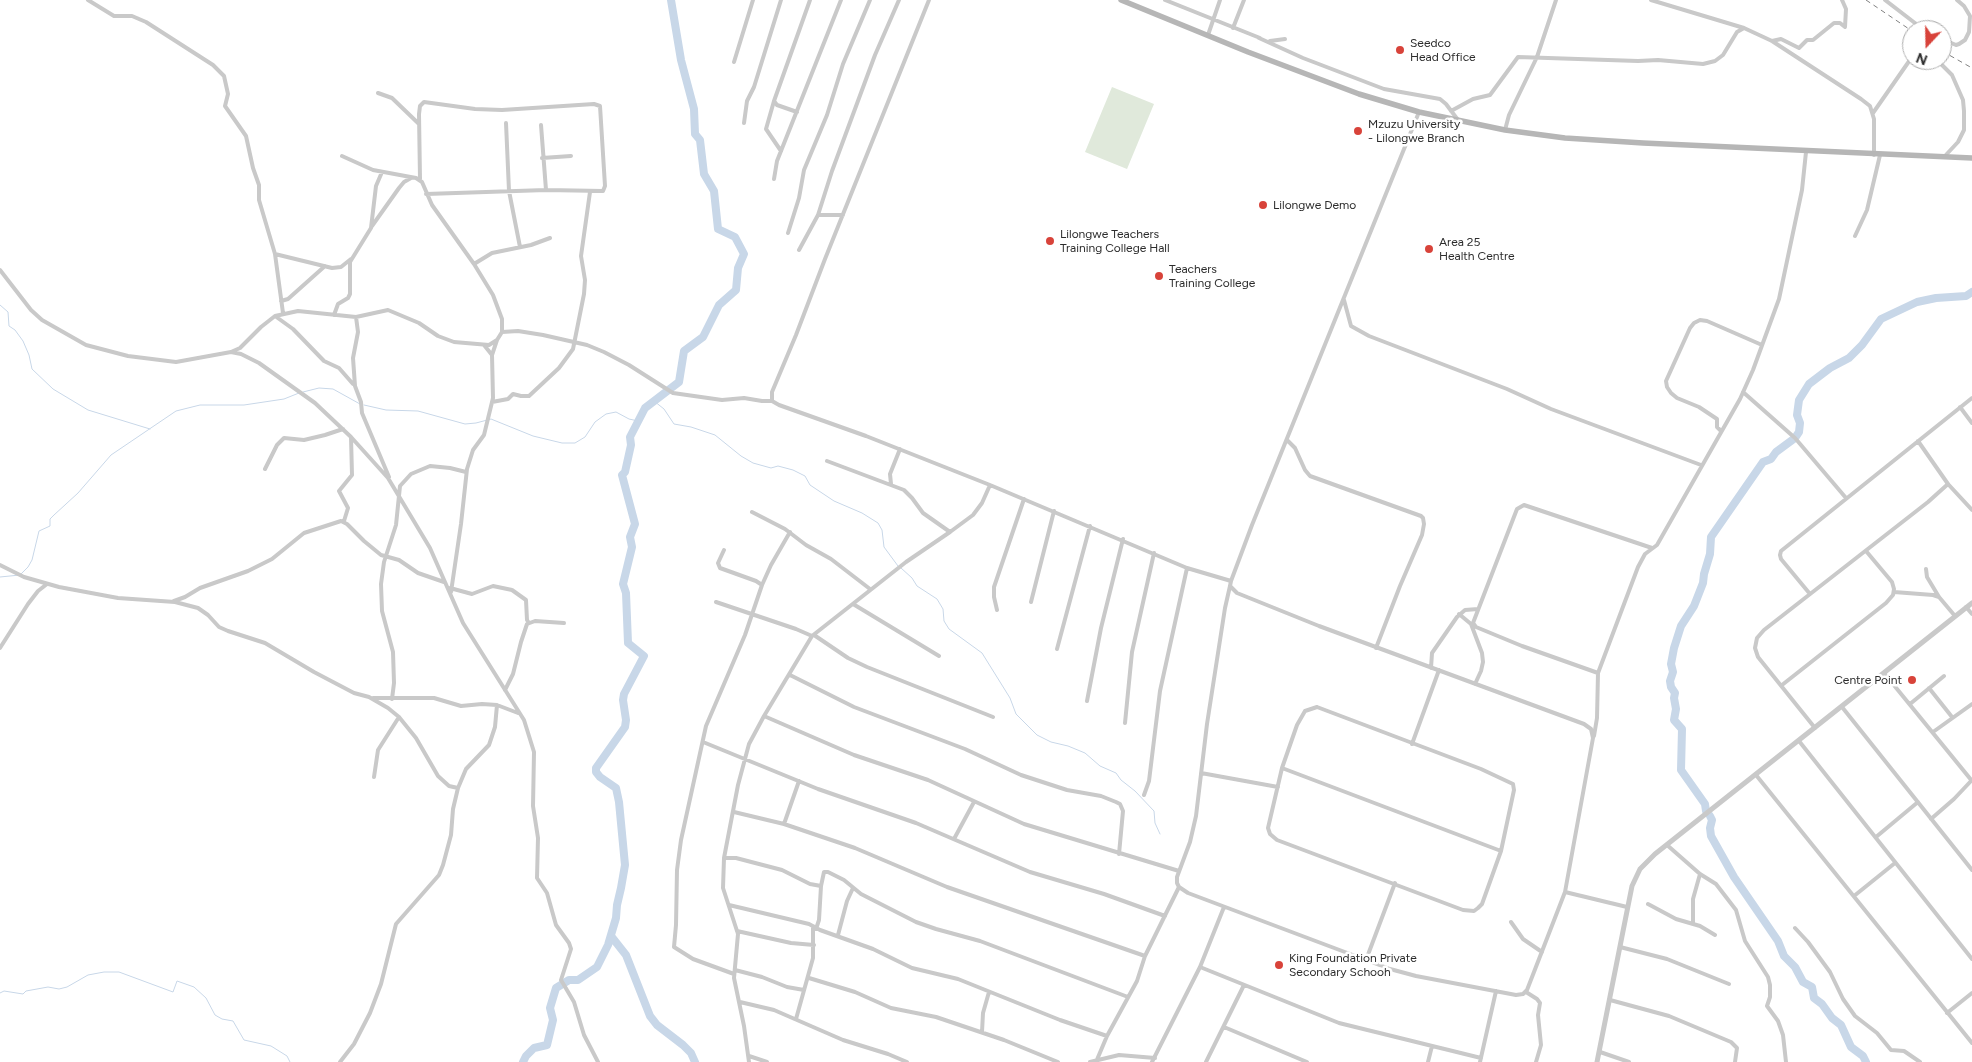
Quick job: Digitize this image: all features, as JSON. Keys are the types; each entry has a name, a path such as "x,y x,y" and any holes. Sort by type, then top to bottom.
{"main road":[{"path":"1121,0 1248,52 1344,88 1419,112 1505,130 1605,141 1806,152 1972,158"}],"street":[{"path":"88,0 114,16 132,16 146,22 213,64 224,76 228,94 225,106 246,136 259,185 259,200 275,254 283,313"},
{"path":"734,62 752,0"},
{"path":"744,123 746,101 754,87 781,0"},
{"path":"781,151 766,129 774,100 810,0"},
{"path":"774,179 776,161 841,0"},
{"path":"788,233 799,198 804,170 827,115 843,64 870,0"},
{"path":"800,250 818,215 832,171 875,55 899,0"},
{"path":"772,401 772,392 929,0"},
{"path":"1165,0 1311,61 1384,89 1440,100 1446,104 1458,120"},
{"path":"1208,35 1215,20 1220,0"},
{"path":"1233,28 1244,0"},
{"path":"1505,130 1509,115 1537,57 1556,0"},
{"path":"1651,0 1744,28 1772,41 1870,106 1873,114 1877,155 1867,210 1855,236"},
{"path":"1772,41 1781,39 1800,48 1807,40 1813,40 1834,23 1840,23 1845,26 1846,9 1842,0"},
{"path":"1885,0 1911,20"},
{"path":"1952,43 1959,44 1969,32 1970,16 1964,6 1957,0"},
{"path":"1451,111 1473,99 1490,95 1518,57 1658,60 1704,64 1715,61 1723,55 1737,32 1744,28"},
{"path":"1259,38 1273,41 1285,39"},
{"path":"1873,114 1903,70"},
{"path":"1943,158 1958,142 1964,130 1963,100 1952,75 1947,70"},
{"path":"378,93 386,95 397,102 419,124"},
{"path":"774,100 777,105 797,112"},
{"path":"426,194 546,190 603,191 605,186 601,109 597,104 502,110 475,109 424,102 420,106 418,157 420,179 426,194 445,225 474,264 493,295 502,319 502,332 492,355 494,388 492,402 484,434 473,450 466,472 461,524 450,588 451,595"},
{"path":"1096,1061 1136,981 1145,956 1179,887 1177,877 1193,830 1207,724 1231,583 1419,112"},
{"path":"506,123 509,191 520,247"},
{"path":"540,125 546,190"},
{"path":"1179,887 1188,893 1224,907 1366,960 1416,976 1516,995 1526,992 1565,892 1594,738 1597,718 1598,673 1638,567 1645,554 1657,545 1743,392 1762,345 1782,288 1802,190 1806,152"},
{"path":"342,156 382,172 420,179"},
{"path":"542,158 571,156"},
{"path":"371,228 376,186 382,172"},
{"path":"334,315 338,304 348,298 350,294 349,266 352,258 399,188 412,177"},
{"path":"492,402 508,399 513,394 529,396 567,360 574,342 584,294 585,280 581,256 590,192"},
{"path":"818,215 843,215"},
{"path":"474,264 492,253 531,245 550,238"},
{"path":"275,254 332,268 341,267 352,258"},
{"path":"281,301 288,298 326,266"},
{"path":"0,270 31,310 42,320 86,345 112,353 176,362 231,352 240,348 276,316 283,313 307,310 356,317 388,310 419,323 445,339 454,342 489,345 497,340"},
{"path":"1344,300 1351,326 1369,336 1507,389 1552,409 1701,465"},
{"path":"276,316 324,361 339,368 355,386"},
{"path":"356,317 358,332 353,358 355,386 360,399 362,413 392,484 430,548 444,582 472,639 506,690 527,727 534,752 533,806 538,838 537,878 547,893 556,925 571,949 561,980 574,1002 584,1035 598,1062"},
{"path":"1721,431 1717,427 1717,419 1699,407 1677,398 1667,387 1666,381 1690,328 1700,320 1707,320 1762,345"},
{"path":"502,332 544,335 604,352 673,393 722,400 744,398 772,401 990,484 1123,539 1187,568 1231,583 1237,593 1376,648 1584,724 1591,729 1594,738"},
{"path":"484,345 492,355"},
{"path":"231,352 247,357 268,369 316,403 351,437 392,484"},
{"path":"1743,392 1795,438 1846,498"},
{"path":"1810,594 1781,559 1780,553 1972,398"},
{"path":"1960,407 1972,423"},
{"path":"265,469 275,449 284,438 310,439 343,429"},
{"path":"344,521 348,508 340,491 352,475 351,437"},
{"path":"1287,440 1295,448 1305,470 1310,476 1423,518 1422,535 1376,648"},
{"path":"1918,442 1948,484 1972,510"},
{"path":"891,484 890,474 900,449"},
{"path":"827,462 891,484 909,494 923,514 950,532"},
{"path":"392,699 394,683 393,652 381,602 382,574 385,556 396,527 398,496 402,482 411,474 430,466 466,472"},
{"path":"749,1062 735,972 738,941 737,930 723,888 724,858 745,760 754,733 813,636 870,589 920,551 950,532 978,509 990,484"},
{"path":"1815,728 1758,657 1756,643 1764,630 1866,551 1948,484"},
{"path":"997,610 994,587 1024,499"},
{"path":"1598,673 1476,627 1473,623 1517,508 1521,505 1652,548"},
{"path":"1030,602 1054,511"},
{"path":"752,512 790,532 806,545 832,559 870,589"},
{"path":"344,521 369,545 385,556 399,560 418,573 444,582"},
{"path":"172,602 263,564 308,531 344,521"},
{"path":"1057,649 1090,526"},
{"path":"790,532 762,585 752,615 706,726 681,840 677,870 674,947 693,958 735,972 762,977 787,987 804,990"},
{"path":"1087,701 1100,628 1123,539"},
{"path":"724,550 718,563 720,568 762,585"},
{"path":"1782,685 1886,603 1894,592 1892,582 1866,551"},
{"path":"1125,723 1132,652 1154,553"},
{"path":"0,565 24,577 46,584 118,598 151,602 172,602 198,608 204,611 219,626 228,631 265,642 314,672 354,693 392,699 424,697 440,699 461,706 497,705 520,714"},
{"path":"1144,796 1149,781 1160,691 1187,568"},
{"path":"1926,569 1927,577 1939,597 1955,616"},
{"path":"0,648 38,590 46,584"},
{"path":"450,588 472,594 492,586 512,590 526,600 527,620 529,623 521,642 514,674 506,690"},
{"path":"1894,592 1939,597"},
{"path":"716,602 813,636 836,651 867,667 992,717"},
{"path":"1597,1062 1628,907 1637,873 1649,859 1666,845 1972,603"},
{"path":"853,604 940,656"},
{"path":"1966,607 1972,614"},
{"path":"1431,668 1432,652 1459,614 1465,610 1478,609"},
{"path":"1459,614 1471,624 1482,653 1481,671 1475,684"},
{"path":"529,623 539,621 564,623"},
{"path":"1412,744 1439,670"},
{"path":"1884,673 1972,781 1931,818"},
{"path":"790,675 854,707 965,749 1021,775 1067,790 1112,800 1120,804 1123,811 1119,854"},
{"path":"1910,704 1944,676"},
{"path":"1929,688 1952,717"},
{"path":"370,697 399,717 423,748 438,776 449,786 458,788"},
{"path":"1932,732 1972,704"},
{"path":"340,1062 363,1027 376,999 396,924 439,875 451,835 453,809 458,788 466,769 490,745 495,727 497,705"},
{"path":"1317,706 1412,744 1481,769 1513,784 1514,790 1502,851 1482,904 1474,911 1464,910 1273,837 1268,828 1282,768 1302,715 1311,708 1317,706"},
{"path":"1842,707 1972,870"},
{"path":"764,716 854,754 928,780 1038,830 1179,871"},
{"path":"374,777 378,750 399,717"},
{"path":"1799,741 1972,959"},
{"path":"703,742 818,789 911,821 1030,872 1104,894 1165,916"},
{"path":"1282,768 1502,851"},
{"path":"1201,773 1278,787"},
{"path":"1756,775 1972,1043"},
{"path":"784,824 799,781"},
{"path":"954,839 974,802"},
{"path":"1876,837 1918,802"},
{"path":"734,812 784,824 854,848 947,887 1145,956"},
{"path":"1666,845 1700,874 1716,884 1736,910 1745,941 1768,977 1770,997 1766,1003 1778,1021 1784,1035 1786,1062"},
{"path":"724,858 736,858 782,870 810,884 821,886"},
{"path":"1854,896 1895,863"},
{"path":"796,1019 809,978 815,928 819,920 821,886 826,872 844,880 861,894 916,922 980,940 1128,997"},
{"path":"1693,924 1693,899 1700,874"},
{"path":"1366,960 1395,884"},
{"path":"838,936 847,901 853,888"},
{"path":"1565,892 1628,907"},
{"path":"1648,904 1676,919 1706,928 1715,935"},
{"path":"729,905 804,922 815,928 874,949 912,968 958,979 1107,1036"},
{"path":"1090,1062 1128,1055 1154,1060 1200,967 1224,907"},
{"path":"1512,922 1523,939 1542,952"},
{"path":"1795,928 1830,972 1846,1004 1855,1016 1877,1033 1891,1050 1901,1050 1920,1062"},
{"path":"737,930 791,943 814,945"},
{"path":"1620,947 1644,952 1692,968 1728,984"},
{"path":"1200,967 1339,1023 1480,1060 1496,991"},
{"path":"809,978 855,992 891,1008 926,1014 982,1032 1058,1062"},
{"path":"1206,1062 1244,985"},
{"path":"982,1032 983,1014 989,992"},
{"path":"1526,992 1540,1003 1538,1015 1541,1046 1536,1062"},
{"path":"1947,1012 1972,993"},
{"path":"1610,1000 1669,1016 1731,1042 1737,1048 1735,1062"},
{"path":"740,1002 774,1010 843,1040 907,1062"},
{"path":"1224,1027 1307,1062"},
{"path":"1428,1062 1432,1046"},
{"path":"1600,1052 1629,1062"},
{"path":"749,1056 767,1062"}],"shaded area":[{"path":"1112,87 1154,104 1127,169 1085,152"}],"waterway":[{"path":"523,1062 534,1048 547,1045 553,1020 550,1008 556,988 569,980 578,980 597,967 608,945 616,918 625,865 619,802 616,788 600,777 596,772 596,768 625,727 624,694 644,656 628,643 626,593 623,584 632,547 630,537 635,524 622,475 625,472 631,445 630,437 645,408 679,382 684,351 703,337 719,305 736,290 738,268 744,254 735,237 718,229 714,191 704,174 700,140 695,134 694,109 681,60 671,0"},
{"path":"1706,811 1705,804 1681,770 1682,729 1674,720 1676,709 1675,693 1670,681 1673,672 1671,664 1674,648 1681,626 1694,606 1703,583 1710,554 1711,537 1763,462 1771,459 1776,452 1795,438 1799,432 1800,423 1797,415 1799,400 1809,384 1830,368 1849,358 1862,345 1881,319 1917,302 1936,298 1966,296 1972,292"},
{"path":"0,305 8,312 9,326 15,330 23,341 32,369 53,389 88,410 150,429"},
{"path":"303,392 319,388 333,389 360,404"},
{"path":"0,577 20,575 28,567 32,560 39,531 50,526 50,519 78,493 111,455 176,411 200,405 244,405 284,399 299,393"},
{"path":"654,401 664,409 674,424 691,427 715,435 753,463 771,468 778,466 793,470 805,476 810,485 834,501 862,513 878,523 882,530 884,547 898,566"},
{"path":"364,405 386,410 418,411 465,424 491,419 533,436 562,443 575,443 585,437 595,422 606,414 616,412 629,419 638,421"},
{"path":"901,568 912,578 917,586 937,599 943,609 944,621 949,629 982,653 1010,698 1016,714 1037,735 1051,742 1085,753 1100,766 1116,773 1154,811 1155,823 1160,834"},
{"path":"1710,816 1712,820 1711,836 1734,877 1778,941 1784,956 1795,967 1803,982 1812,987 1814,998 1841,1025 1851,1047 1863,1056 1866,1062"},
{"path":"611,936 626,955 650,1016 657,1025 691,1053 695,1062"},
{"path":"0,993 4,991 23,994 26,991 48,987 59,989 67,987 88,975 104,972 119,972 173,992 177,981 194,987 206,998 215,1015 222,1019 233,1021 244,1040 271,1046 287,1056 290,1062"}],"railway":[{"path":"1866,0 1902,24"},
{"path":"1952,57 1972,68"}],"place":[{"name":"Seedco Head Office","path":"1400,50"},
{"name":"Mzuzu University - Lilongwe Branch","path":"1358,131"},
{"name":"Lilongwe Demo","path":"1263,205"},
{"name":"Lilongwe Teachers Training College Hall","path":"1050,241"},
{"name":"Area 25 Health Centre","path":"1429,249"},
{"name":"Teachers Training College","path":"1159,276"},
{"name":"Centre Point","path":"1912,680"},
{"name":"King Foundation Private Secondary Schooh","path":"1279,965"}]}
